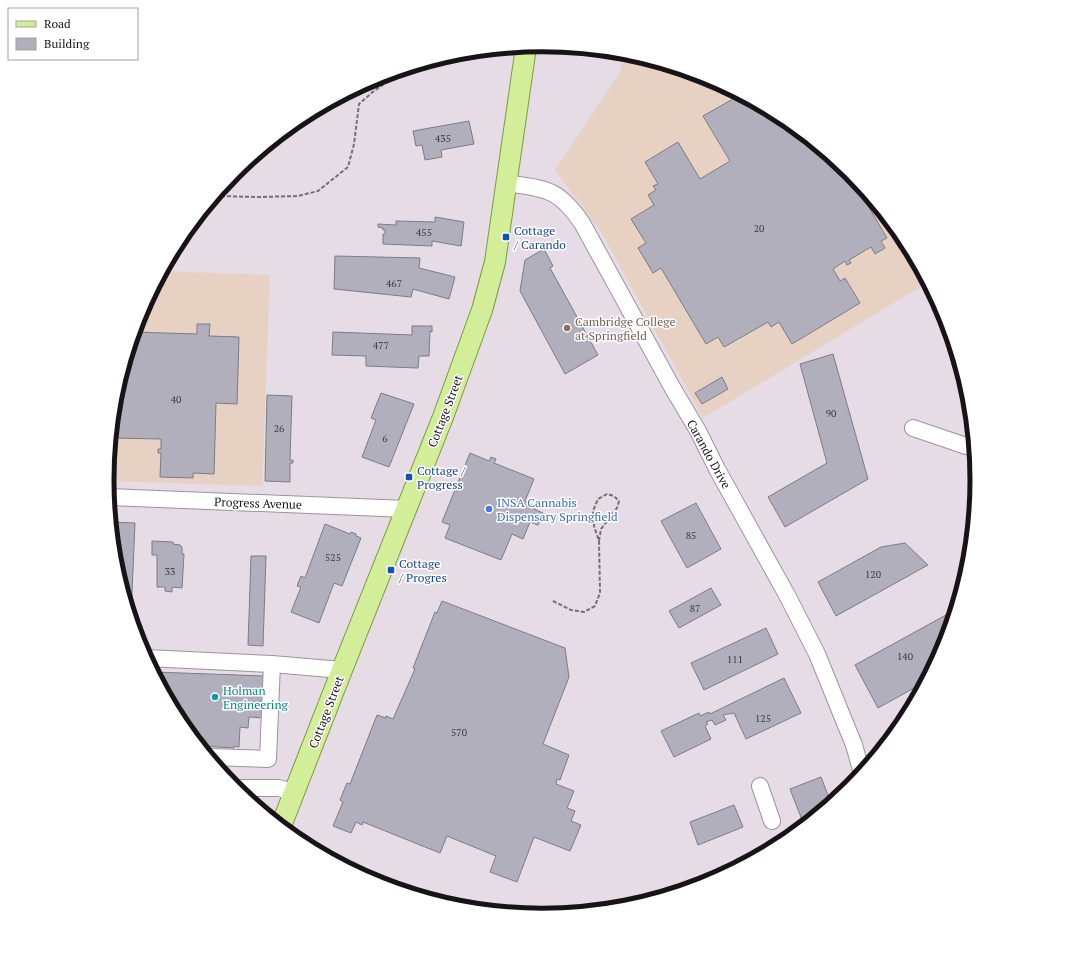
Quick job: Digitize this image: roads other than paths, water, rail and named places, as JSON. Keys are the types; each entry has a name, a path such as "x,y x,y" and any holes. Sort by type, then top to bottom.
{"main road":[{"name":"Cottage Street","path":"283,821 407,509 464,362 482,310 495,262 525,53"}],"street":[{"name":"Carando Drive","path":"506,183 535,187 553,193 568,204 582,223 672,387 698,431 717,469 788,597 817,654 854,745 860,766"},
{"path":"913,428 966,446 968,444"},
{"name":"Progress Avenue","path":"115,497 407,509"},
{"path":"153,658 272,664 342,670"},
{"path":"216,757 268,759 272,664"},
{"path":"760,786 772,821"},
{"path":"245,788 279,788 294,793"}],"place":[{"name":"Cottage / Carando","path":"506,237"},
{"name":"Cambridge College at Springfield","path":"567,328"},
{"name":"Cottage / Progress","path":"409,477"},
{"name":"INSA Cannabis Dispensary Springfield","path":"489,509"},
{"name":"Cottage / Progres","path":"391,570"},
{"name":"Holman Engineering","path":"215,697"}]}
